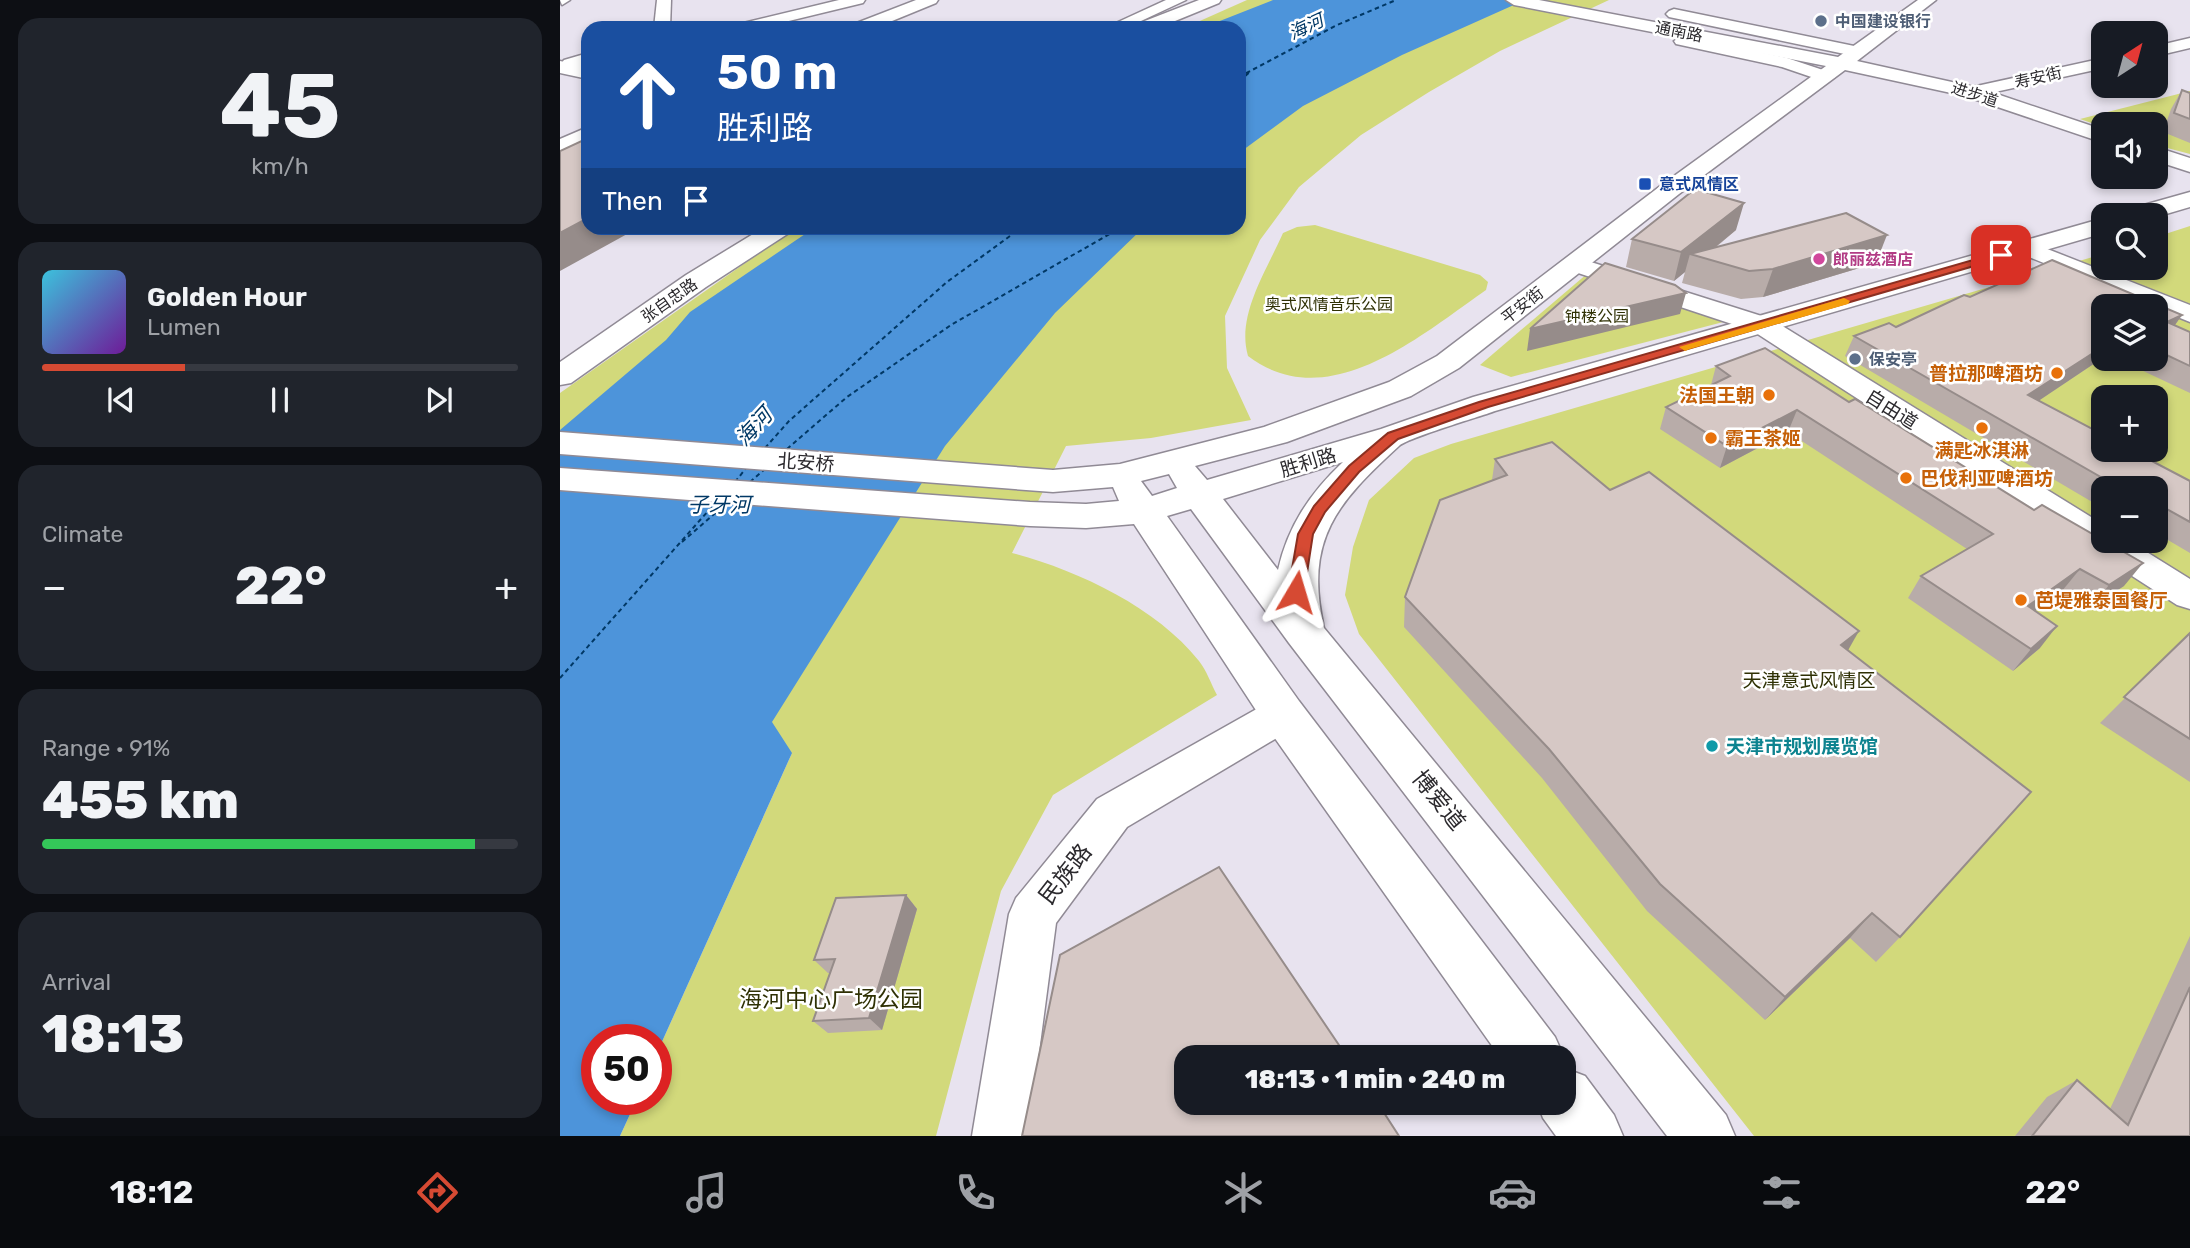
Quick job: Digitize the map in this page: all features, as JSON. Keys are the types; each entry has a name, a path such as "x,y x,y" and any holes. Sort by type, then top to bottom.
{"main road":[{"path":"878,21 930,0"},
{"path":"1160,21 1213,0"},
{"path":"1182,21 1232,0"},
{"name":"通南路","path":"1514,0 1595,12 1846,61"},
{"path":"1554,0 1595,12"},
{"name":"平安街","path":"1053,481 1120,475 1180,484 1275,435 1400,389 1448,362 1696,170 1928,0"},
{"name":"进步道","path":"1846,61 1972,92 2091,133"},
{"path":"560,147 581,136"},
{"path":"560,160 581,150"},
{"path":"2168,158 2190,165"},
{"path":"2168,206 2190,199"},
{"name":"胜利路","path":"1030,514 1086,516 1180,484 1393,436 1484,404 2091,229"},
{"name":"张自忠路","path":"560,352 739,235"},
{"name":"张自忠路","path":"560,376 696,281 769,235"},
{"path":"1304,632 1296,592 1306,534 1334,490 1393,436"},
{"name":"北安桥","path":"560,443 1053,481"},
{"name":"博爱道","path":"1120,475 1180,484 1304,632 1705,1136"},
{"name":"北安桥","path":"560,479 1030,514"},
{"name":"博爱道","path":"1180,484 1172,550 1283,714 1526,1045"},
{"path":"1086,516 1109,519 1140,530 1172,550"},
{"path":"1576,1113 1593,1136"}],"street":[{"path":"662,21 664,0"},
{"path":"770,21 858,0"},
{"path":"1130,21 1179,0"},
{"path":"1674,14 1846,61"},
{"path":"1682,41 1787,63 1846,61"},
{"path":"2168,48 2190,43"},
{"name":"寿安街","path":"1972,92 2091,65"},
{"path":"2027,248 2190,314"},
{"name":"自由道","path":"1575,264 1762,325 2190,596"},
{"name":"民族路","path":"1000,1136 1033,914 1112,813 1283,714"}],"green space":[{"name":"海河中心广场公园","path":"1247,0 1609,0 1500,51 1429,92 1361,135 1299,187 1260,240 1225,316 1227,368 1251,420 1151,438 1066,446 1012,553 1063,569 1114,593 1138,608 1161,624 1199,661 1217,695 1053,795 1001,891 936,1136 620,1136 630,1115 672,1115 670,1024 792,753 608,1024 581,1024 581,1115 560,1136 560,393 785,235 1246,235 1246,21 1200,21"},
{"path":"2190,91 2190,154 2168,148 2168,112 2108,112 2168,98"},
{"path":"2091,116 2091,123 2080,119"},
{"name":"奥式风情音乐公园","path":"1315,225 1480,275 1488,282 1486,290 1433,328 1373,363 1341,374 1310,378 1279,373 1248,356 1246,325 1255,293 1283,233 1297,227"},
{"name":"天津意式风情区","path":"2190,226 2190,1136 1754,1136 1359,634 1345,595 1353,547 1369,500 1414,458 1451,444 2091,257 2091,280 2168,280 2168,233"},
{"name":"钟楼公园","path":"1588,273 1731,320 1511,377 1480,365"}],"water":[{"name":"海河","path":"1273,0 1525,0 1402,55 1303,106 1246,148 1246,21 1220,21"},
{"name":"子牙河","path":"804,235 1136,235 1055,313 945,446 772,722 792,753 670,1024 581,1024 581,1115 630,1115 620,1136 560,1136 560,430 666,340 690,312"}],"building":[{"path":"2182,90 2190,93 2190,119 2174,113"},
{"path":"581,141 581,222 560,233 560,151"},
{"path":"1695,189 1744,203 1681,252 1632,239"},
{"path":"1846,213 1887,235 1773,269 1749,271 1690,254"},
{"path":"2052,260 2091,276 2091,280 2099,280 2132,294 2091,294 2091,354 2028,395 2091,428 2091,462 2154,462 2190,481 2190,522 2168,510 2168,476 2099,476 1854,336 1889,323 1896,327 1964,295 1970,297"},
{"path":"1605,263 1675,285 1686,293 1530,329"},
{"path":"2168,309 2182,315 2168,322"},
{"path":"2168,322 2190,332 2190,366 2168,356"},
{"path":"1765,348 1849,402 1855,399 2034,510 2042,505 2091,533 2091,553 2126,553 2143,563 2109,585 2080,569 2028,606 2057,626 2031,649 1921,576 1993,534 1797,410 1727,446 1666,407 1730,376 1716,366"},
{"name":"天津市规划展览馆","path":"1552,442 1610,490 1649,472 1859,631 1841,645 2031,792 1900,937 1872,913 1785,997 1660,884 1549,749 1405,597 1440,500 1507,475 1495,459"},
{"path":"2190,633 2190,739 2124,697"},
{"path":"1219,867 1339,1045 1174,1045 1174,1115 1385,1115 1399,1136 1022,1136 1060,955"},
{"path":"906,895 869,1018 813,1021 835,959 814,960 836,898"},
{"path":"2190,987 2190,1136 2032,1136 2077,1080 2128,1125"}],"ferry route":[{"path":"1246,73 1337,25 1396,0"},
{"path":"1246,75 1250,72"},
{"path":"765,448 789,421 947,282 1011,235"},
{"path":"787,449 847,397 951,325 1108,235"},
{"path":"735,482 747,467"},
{"path":"750,482 765,469"},
{"path":"560,678 717,501"},
{"path":"682,542 728,502"}],"slow traffic":[{"path":"1685,347 1844,301"}],"place":[{"name":"中国建设银行","path":"1821,21"},
{"name":"意式风情区","path":"1645,184"},
{"name":"郎丽兹酒店","path":"1819,259"},
{"name":"保安亭","path":"1855,359"},
{"name":"普拉那啤酒坊","path":"2057,373"},
{"name":"法国王朝","path":"1769,395"},
{"name":"满匙冰淇淋","path":"1982,428"},
{"name":"霸王茶姬","path":"1711,438"},
{"name":"巴伐利亚啤酒坊","path":"1906,478"},
{"name":"芭堤雅泰国餐厅","path":"2021,600"},
{"name":"天津市规划展览馆","path":"1712,746"}],"route":[{"path":"1296,592 1306,534 1319,509 1354,469 1393,436 1484,404 2001,255"}]}
